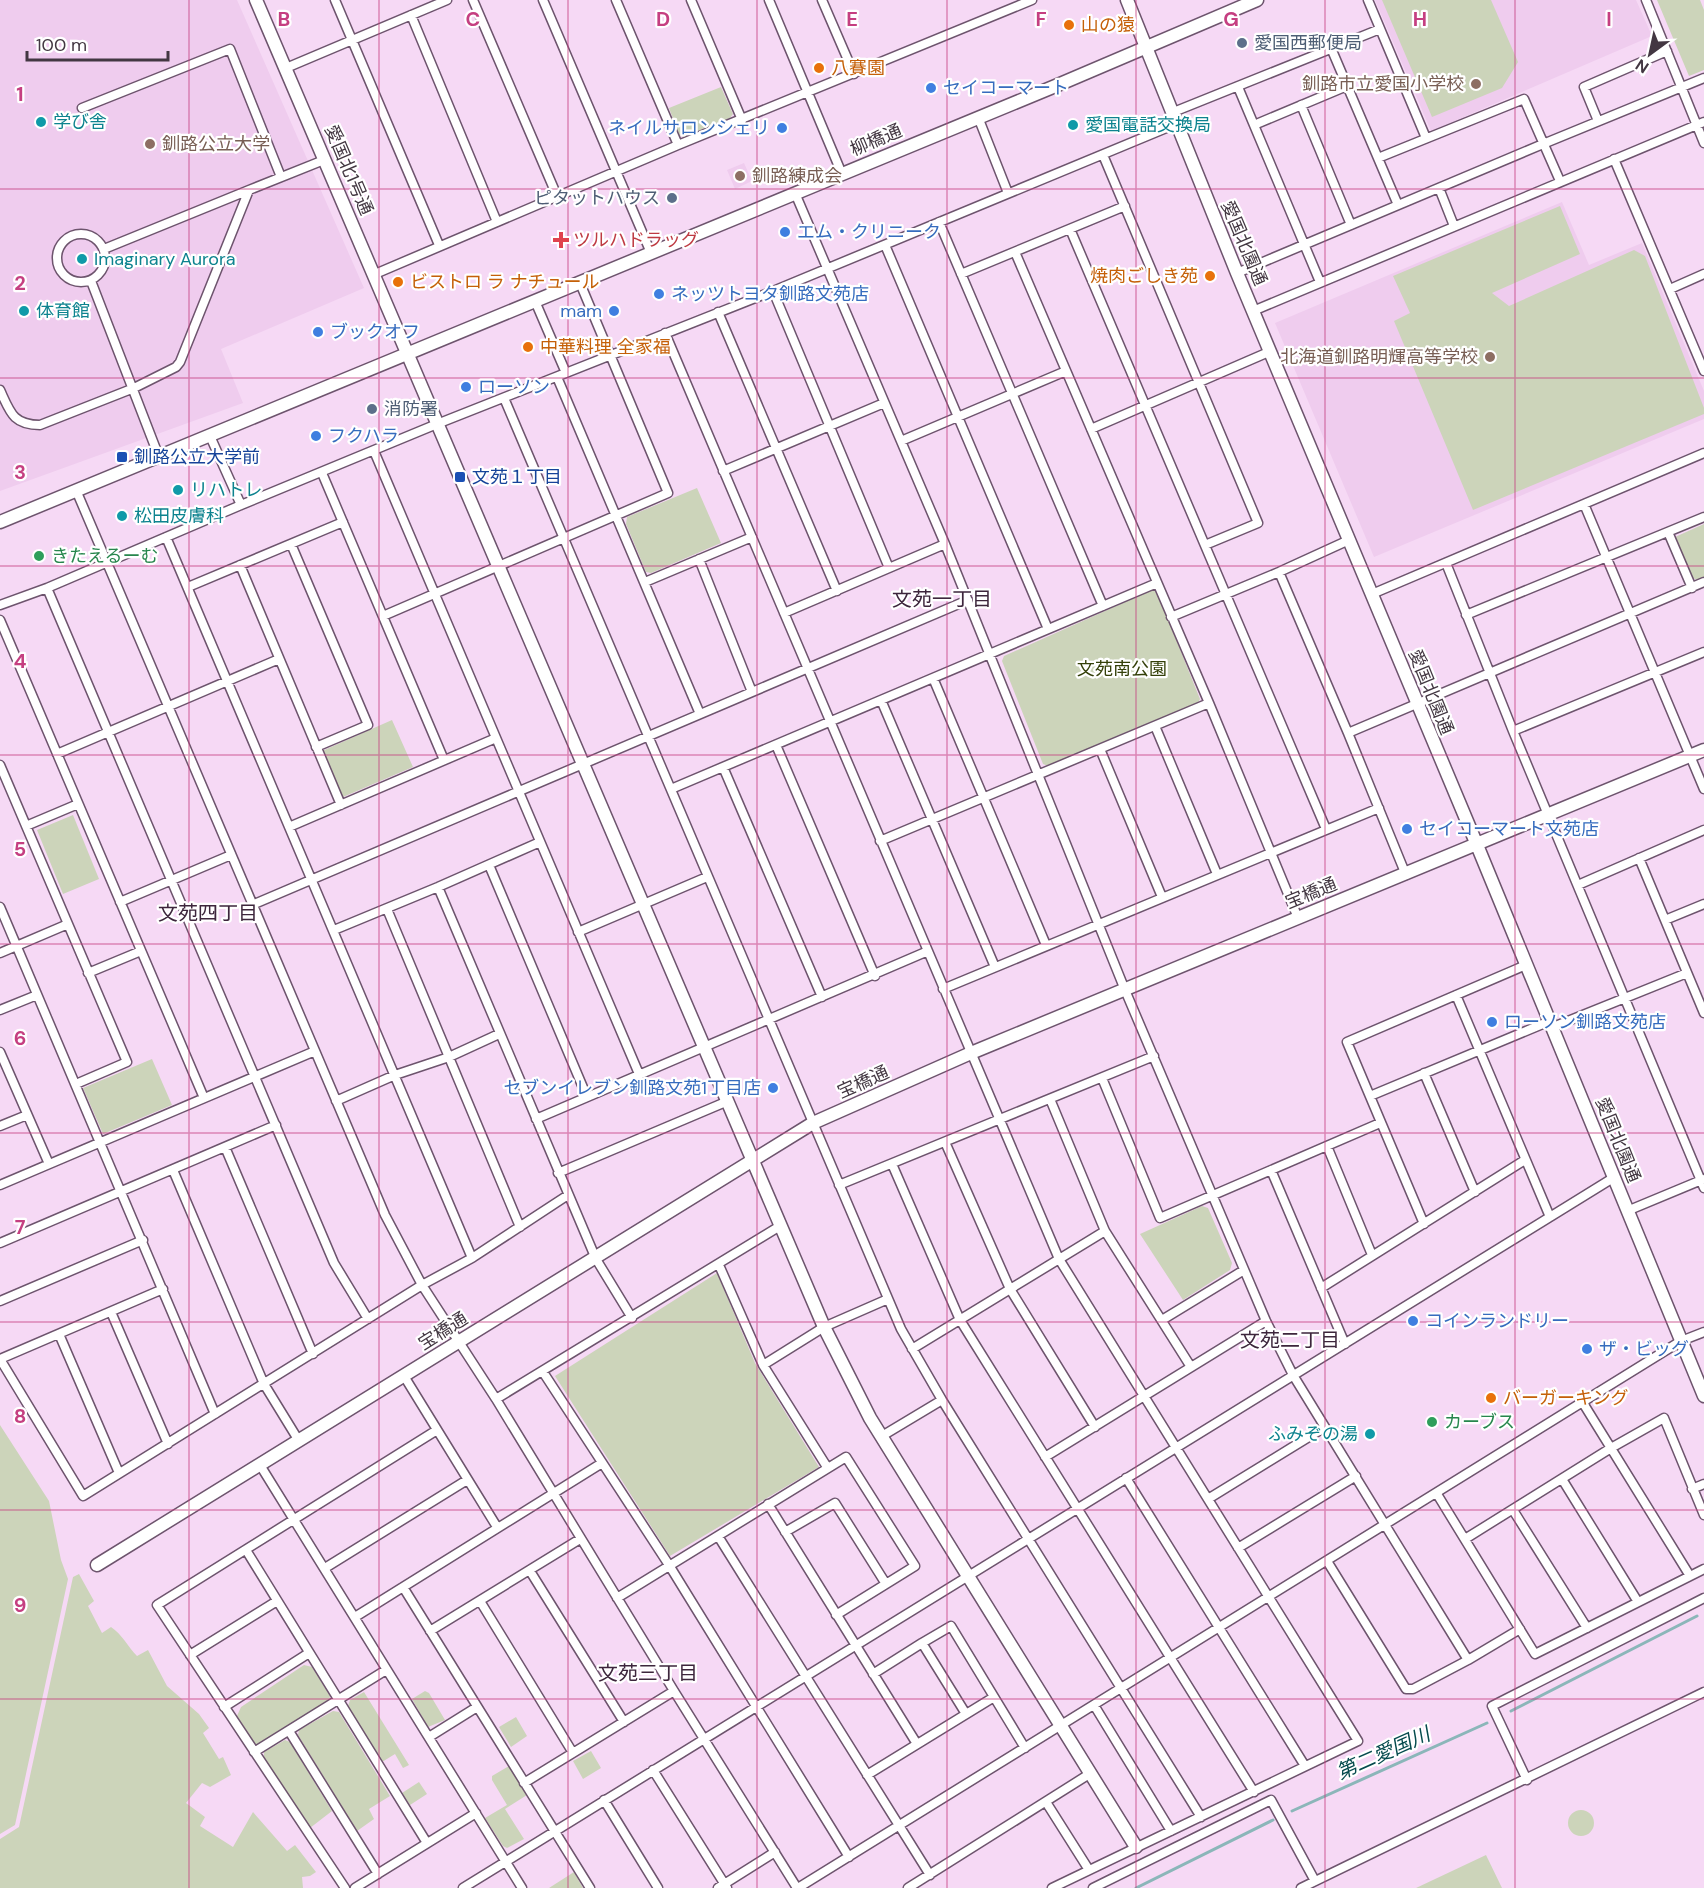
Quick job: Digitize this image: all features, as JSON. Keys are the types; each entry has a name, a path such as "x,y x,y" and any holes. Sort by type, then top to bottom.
{"street":[{"name":"愛国北1号通","path":"256,0 824,1327 870,1418 1136,1846"},
{"path":"334,0 439,245"},
{"path":"286,68 447,0"},
{"path":"473,0 556,196"},
{"path":"543,0 651,253"},
{"path":"616,0 678,145"},
{"path":"691,0 742,120"},
{"path":"769,0 842,174"},
{"path":"822,0 854,74"},
{"path":"375,274 678,145 1032,0"},
{"name":"愛国北園通","path":"1126,0 1237,273 1477,845 1704,1396"},
{"name":"柳橋通","path":"0,522 1257,0"},
{"path":"1368,0 1426,138"},
{"path":"1646,0 1682,88 1700,123 1704,143"},
{"path":"411,15 497,222"},
{"path":"0,605 47,588 437,424 772,291 1103,155 1238,87 1380,29"},
{"path":"1331,48 1398,205"},
{"path":"82,108 230,49 281,177"},
{"path":"1599,121 1584,87 1667,51"},
{"path":"1237,273 1704,78"},
{"path":"1254,125 1347,86"},
{"path":"1238,87 1320,282"},
{"path":"1378,158 1524,99 1560,181"},
{"path":"1301,105 1352,225"},
{"path":"978,117 1008,193"},
{"path":"1253,311 1700,123"},
{"path":"1103,155 1258,523 1205,545"},
{"path":"1614,159 1703,368"},
{"path":"104,249 324,160"},
{"path":"1439,188 1454,225"},
{"path":"0,390 12,415 23,424 40,425 134,388 176,367 249,190"},
{"path":"795,193 945,544 1125,990 1266,1321 1293,1375 1387,1524 1468,1660"},
{"path":"961,274 1125,206"},
{"path":"939,222 1103,606"},
{"path":"1070,230 1326,829"},
{"path":"80,234 91,236 104,249 106,260 104,268 91,281 81,283 70,280 58,266 59,248 72,236 80,234"},
{"path":"885,245 1048,629"},
{"path":"1015,252 1209,703 1298,918"},
{"path":"1670,288 1704,274"},
{"path":"91,281 159,457"},
{"path":"383,616 668,493 580,283"},
{"path":"772,291 889,568"},
{"path":"535,301 566,373"},
{"path":"718,312 837,591"},
{"path":"665,333 1059,1259 1358,1741 1052,1888"},
{"path":"1091,429 1271,351"},
{"path":"901,441 1066,371"},
{"path":"557,376 700,714"},
{"path":"504,398 839,1185 912,1349 1201,1817"},
{"path":"723,471 884,403"},
{"path":"210,436 241,505"},
{"path":"374,451 639,1074"},
{"path":"1372,594 1704,453"},
{"path":"322,473 444,760"},
{"path":"76,490 385,1215 423,1285 554,1492 580,1539 797,1888 1681,1341 1704,1332"},
{"path":"1584,504 1704,789"},
{"path":"1466,615 1704,517"},
{"path":"188,587 343,522"},
{"path":"1668,532 1692,588"},
{"path":"166,537 472,1258"},
{"path":"645,582 752,537"},
{"path":"1171,617 1349,540"},
{"path":"291,544 368,725 316,747"},
{"path":"784,613 945,544"},
{"path":"699,559 752,692"},
{"path":"1446,563 1624,999 1703,1182 1627,1211"},
{"path":"240,565 341,805"},
{"path":"1279,572 1406,874"},
{"path":"1348,733 1704,582"},
{"path":"671,789 1157,583"},
{"path":"47,588 334,1263 368,1319"},
{"path":"252,905 968,600"},
{"path":"0,620 204,1098"},
{"path":"1513,731 1704,652"},
{"path":"57,754 279,659"},
{"path":"933,678 1046,945"},
{"path":"881,700 995,967"},
{"path":"880,841 1209,703"},
{"path":"1155,726 1217,874"},
{"path":"289,827 496,738"},
{"path":"776,744 875,976"},
{"path":"1100,749 1161,897"},
{"name":"宝橋通","path":"97,1565 813,1124 971,1053 1704,750"},
{"path":"0,765 2,777 26,826 127,1062 76,1084"},
{"path":"723,767 822,997"},
{"path":"26,826 78,804"},
{"path":"943,988 1379,808"},
{"path":"1578,885 1704,830"},
{"path":"334,930 540,842"},
{"path":"120,902 231,855"},
{"path":"1639,858 1704,1013"},
{"path":"489,865 587,1096"},
{"path":"578,932 707,877"},
{"path":"438,887 596,1259 632,1318"},
{"path":"1665,920 1704,904"},
{"path":"0,907 215,1414"},
{"path":"387,909 520,1227"},
{"path":"0,953 68,924"},
{"path":"88,973 141,951"},
{"path":"536,1119 704,1046 875,976 928,951"},
{"path":"1424,1224 1347,1042 1526,965"},
{"path":"1370,1096 1479,1050 1624,999 1687,973"},
{"path":"0,1010 38,995"},
{"path":"1456,995 1550,1217"},
{"path":"336,1101 395,1075 449,1057 499,1034"},
{"path":"0,1185 315,1051"},
{"path":"0,1052 3,1067 49,1164"},
{"path":"839,1185 1154,1056"},
{"path":"1424,1073 1474,1192"},
{"path":"1102,1078 1160,1218 1380,1123"},
{"path":"1050,1099 1105,1231 1191,1367"},
{"path":"558,1173 728,1101"},
{"path":"0,1126 27,1115"},
{"path":"0,1243 276,1125"},
{"path":"945,1142 1010,1289 1095,1426"},
{"path":"1327,1146 1372,1255"},
{"path":"225,1147 313,1354"},
{"path":"1320,1288 1525,1160"},
{"path":"892,1164 960,1320 1254,1792"},
{"path":"173,1170 264,1384 299,1441"},
{"path":"1271,1170 1345,1344"},
{"path":"463,1888 1613,1178"},
{"path":"163,1289 0,1359 83,1496 423,1285 472,1258 568,1195"},
{"path":"496,1399 780,1226"},
{"path":"912,1349 1105,1231"},
{"path":"0,1301 142,1240"},
{"path":"719,1265 763,1365 828,1467"},
{"path":"1162,1320 1244,1270"},
{"path":"763,1365 824,1327 888,1299"},
{"path":"111,1312 168,1444"},
{"path":"1045,1457 1266,1321"},
{"path":"59,1334 118,1473"},
{"path":"543,1372 669,1565 849,1857"},
{"path":"404,1376 497,1527"},
{"path":"882,1436 942,1400"},
{"path":"1583,1403 1690,1576"},
{"path":"1465,1539 1611,1448 1664,1418 1704,1515"},
{"path":"1208,1499 1325,1427"},
{"path":"345,1888 157,1605 437,1430"},
{"path":"617,1598 846,1457 915,1566 836,1615"},
{"path":"355,1617 602,1463"},
{"path":"260,1465 522,1888"},
{"path":"1238,1548 1356,1476"},
{"path":"1126,1478 1305,1766"},
{"path":"1562,1479 1638,1602"},
{"path":"325,1568 467,1480"},
{"path":"1692,1489 1704,1484"},
{"path":"1437,1494 1535,1654 1704,1569"},
{"path":"785,1532 835,1503 886,1584"},
{"path":"768,1504 917,1744"},
{"path":"1514,1510 1587,1628"},
{"path":"718,1536 930,1875"},
{"path":"430,1631 580,1539"},
{"path":"246,1550 427,1844"},
{"path":"1327,1561 1406,1689 1413,1689 1520,1629"},
{"path":"530,1571 624,1722"},
{"path":"402,1587 590,1888"},
{"path":"1527,1780 1492,1706 1704,1598"},
{"path":"190,1655 277,1600"},
{"path":"480,1601 573,1753"},
{"path":"873,1674 951,1626 1025,1748"},
{"path":"922,1644 966,1714"},
{"path":"224,1707 309,1653"},
{"path":"254,1752 386,1670"},
{"path":"524,1783 674,1691"},
{"path":"1301,1888 1704,1692"},
{"path":"867,1775 994,1697"},
{"path":"1094,1705 1171,1831"},
{"path":"429,1737 477,1707"},
{"path":"289,1731 378,1874"},
{"path":"653,1770 723,1887 775,1852"},
{"path":"908,1888 1091,1773"},
{"path":"604,1800 658,1888"},
{"path":"1093,1888 1271,1800 1315,1881"},
{"path":"1046,1802 1089,1870"},
{"path":"355,1888 476,1813"}],"shaded area":[{"name":"釧路公立大学","path":"0,0 237,0 364,288 221,349 243,403 0,491"},
{"name":"釧路市立愛国小学校","path":"1375,0 1636,0 1652,36 1431,131"},
{"name":"釧路練成会","path":"744,163 752,181 735,189 727,170"},
{"name":"北海道釧路明輝高等学校","path":"1562,202 1589,265 1642,243 1704,391 1704,419 1374,557 1275,323"}],"green space":[{"path":"1382,0 1491,0 1518,62 1502,88 1432,117"},
{"path":"1657,0 1700,0 1704,10 1704,70 1689,76"},
{"path":"721,87 733,114 730,118 684,137 679,135 669,108"},
{"name":"北海道釧路明輝高等学校","path":"1560,206 1580,254 1492,293 1509,306 1634,250 1645,256 1704,408 1704,414 1473,510 1394,321 1410,313 1393,276"},
{"path":"697,488 721,543 651,573 646,572 626,524 627,517"},
{"path":"1704,524 1704,577 1697,580 1691,577 1675,537"},
{"name":"文苑南公園","path":"1152,590 1157,592 1200,699 1198,703 1048,766 1043,764 1002,661 1004,656"},
{"path":"392,720 413,767 343,797 322,751"},
{"path":"73,815 99,879 63,894 37,830"},
{"path":"152,1059 172,1105 103,1134 83,1088"},
{"path":"1202,1206 1208,1208 1232,1263 1230,1270 1183,1300 1140,1234"},
{"path":"717,1273 755,1363 819,1467 670,1556 555,1376"},
{"path":"0,1425 49,1501 61,1560 68,1579 15,1825 0,1834"},
{"path":"79,1574 94,1601 88,1606 102,1633 111,1627 137,1656 148,1650 167,1686 199,1714 209,1728 203,1733 219,1759 223,1757 231,1775 210,1787 202,1783 186,1803 205,1817 200,1826 233,1847 253,1812 287,1851 295,1845 316,1872 302,1877 303,1888 0,1888 0,1839 19,1827 73,1577"},
{"path":"304,1665 312,1667 330,1696 329,1701 256,1745 237,1716 241,1707"},
{"path":"425,1691 429,1693 445,1720 428,1727 412,1699"},
{"path":"364,1692 409,1765 403,1768 395,1754 382,1762 348,1706 350,1700"},
{"path":"333,1711 339,1712 390,1796 369,1809 374,1819 357,1831 298,1735 299,1730"},
{"path":"516,1717 527,1736 511,1747 499,1727"},
{"path":"285,1740 290,1742 332,1811 310,1828 264,1759 264,1752"},
{"path":"591,1751 601,1768 583,1779 573,1761"},
{"path":"509,1766 527,1795 505,1809 524,1839 507,1848 503,1846 485,1818 507,1805 492,1780 492,1776"},
{"path":"419,1782 427,1794 410,1805 402,1793"},
{"path":"1581,1810 1591,1813 1594,1823 1591,1833 1581,1836 1571,1833 1568,1823 1571,1813"},
{"path":"1486,1855 1502,1888 1416,1888"},
{"path":"574,1872 583,1888 549,1888"}],"waterway":[{"name":"第二愛国川","path":"1511,1711 1697,1616"},
{"name":"第二愛国川","path":"1292,1811 1487,1723"},
{"name":"第二愛国川","path":"1136,1888 1273,1820"}],"place":[{"name":"山の猿","path":"1069,25"},
{"name":"愛国西郵便局","path":"1242,43"},
{"name":"八賽園","path":"819,68"},
{"name":"釧路市立愛国小学校","path":"1476,84"},
{"name":"セイコーマート","path":"931,88"},
{"name":"学び舎","path":"41,122"},
{"name":"愛国電話交換局","path":"1073,125"},
{"name":"ネイルサロンシェリ","path":"782,128"},
{"name":"釧路公立大学","path":"150,144"},
{"name":"釧路練成会","path":"740,176"},
{"name":"ピタットハウス","path":"672,198"},
{"name":"エム・クリニーク","path":"785,232"},
{"name":"ツルハドラッグ","path":"561,240"},
{"name":"Imaginary Aurora","path":"82,259"},
{"name":"焼肉ごしき苑","path":"1210,276"},
{"name":"ビストロ ラ ナチュール","path":"398,282"},
{"name":"ネッツトヨタ釧路文苑店","path":"659,294"},
{"name":"体育館","path":"24,311"},
{"name":"mam","path":"614,311"},
{"name":"ブックオフ","path":"318,332"},
{"name":"中華料理 全家福","path":"528,347"},
{"name":"北海道釧路明輝高等学校","path":"1490,357"},
{"name":"ローソン","path":"466,387"},
{"name":"消防署","path":"372,409"},
{"name":"フクハラ","path":"316,436"},
{"name":"釧路公立大学前","path":"122,457"},
{"name":"文苑１丁目","path":"460,477"},
{"name":"リハトレ","path":"178,490"},
{"name":"松田皮膚科","path":"122,516"},
{"name":"きたえるーむ","path":"39,556"},
{"name":"セイコーマート文苑店","path":"1407,829"},
{"name":"ローソン釧路文苑店","path":"1492,1022"},
{"name":"セブンイレブン釧路文苑1丁目店","path":"773,1088"},
{"name":"コインランドリー","path":"1413,1321"},
{"name":"ザ・ビッグ","path":"1587,1349"},
{"name":"バーガーキング","path":"1491,1398"},
{"name":"カーブス","path":"1432,1422"},
{"name":"ふみぞの湯","path":"1370,1434"}],"district":[{"name":"文苑一丁目","path":"942,599"},
{"name":"文苑四丁目","path":"208,913"},
{"name":"文苑二丁目","path":"1290,1340"},
{"name":"文苑三丁目","path":"648,1673"}]}
